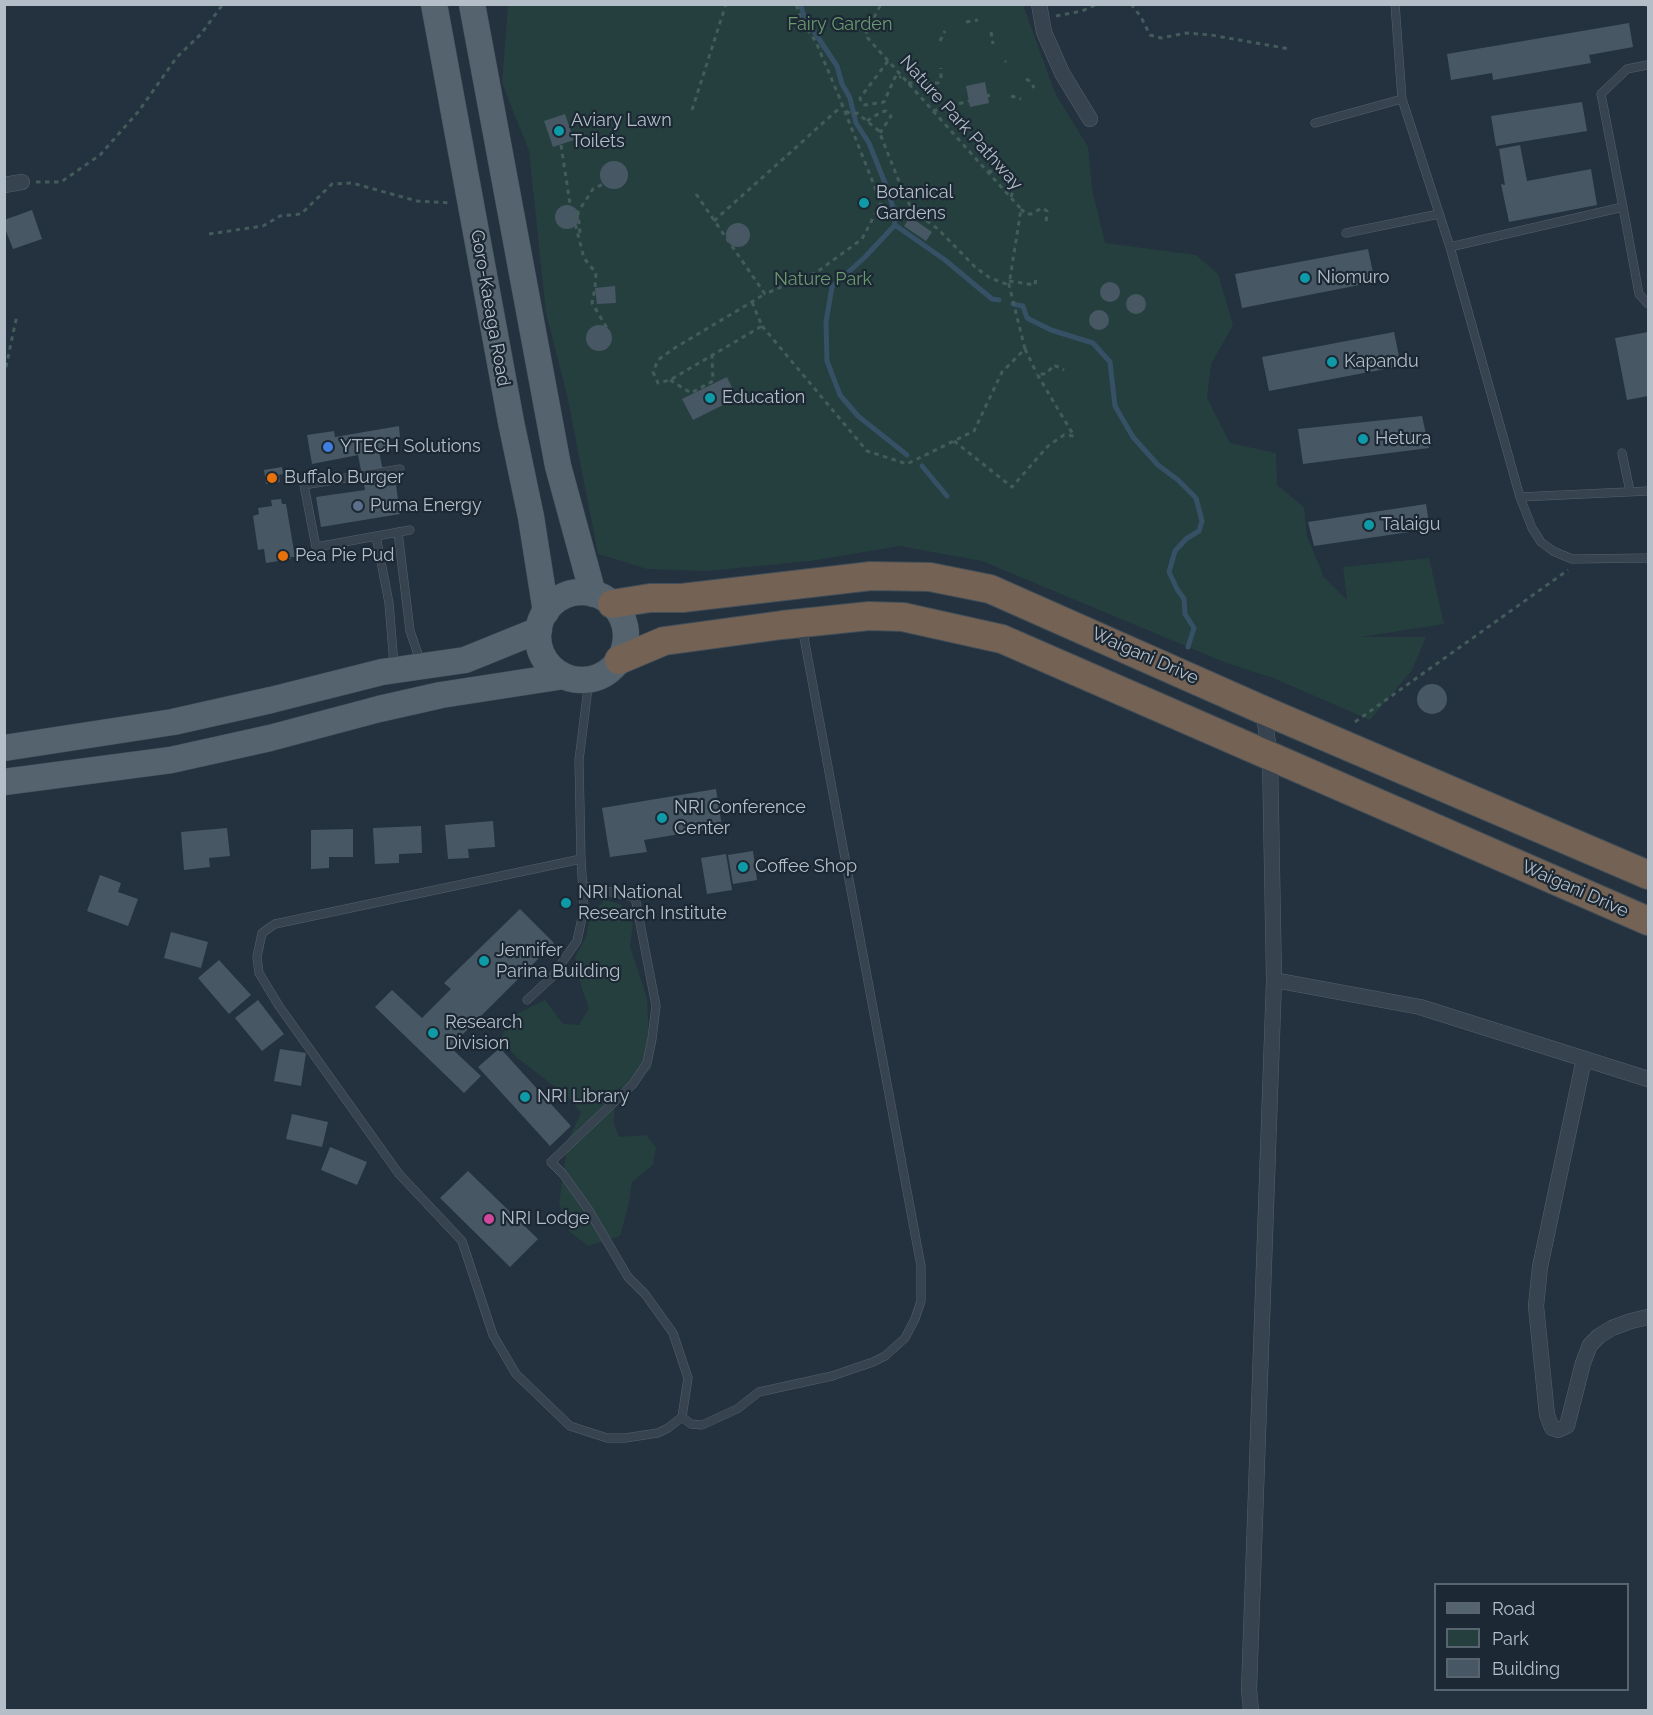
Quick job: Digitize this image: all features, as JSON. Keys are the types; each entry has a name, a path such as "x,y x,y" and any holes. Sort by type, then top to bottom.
{"highway":[{"name":"Waigani Drive","path":"602,599 682,598 871,576 930,577 990,589 1029,604 1263,710 1648,875"},
{"name":"Waigani Drive","path":"619,660 664,641 869,616 903,617 1002,639 1648,921"}],"main road":[{"name":"Goro-Kaeaga Road","path":"434,4 511,422 531,517 542,621"},
{"name":"Goro-Kaeaga Road","path":"472,4 558,466 585,561 602,599"},
{"path":"579,593 602,599 621,616 626,631 625,646 619,660 601,676 589,680 576,680 552,669 543,657 539,644 542,621 555,602 566,596 579,593"},
{"path":"4,748 173,722 394,670 465,660 542,621"},
{"path":"4,782 171,760 441,695 564,676"}],"street":[{"path":"1040,11 1044,32 1062,73 1090,119"},
{"path":"4,185 22,182"},
{"path":"1251,1710 1249,1678 1274,980 1270,756 1263,710"},
{"path":"1274,980 1420,1006 1648,1079"},
{"path":"1584,1059 1540,1267 1536,1306 1546,1415 1552,1428 1558,1430 1567,1426 1583,1363 1590,1345 1599,1336 1612,1329 1630,1321 1648,1317"}],"lane":[{"path":"1395,4 1402,99 1450,247 1520,497 1532,528 1541,542 1572,559 1648,558"},
{"path":"1647,65 1627,69 1601,94 1639,294 1648,304"},
{"path":"1315,123 1402,99"},
{"path":"1450,247 1623,207"},
{"path":"1346,233 1439,214"},
{"path":"1622,453 1630,491"},
{"path":"400,469 304,485 316,547 410,530"},
{"path":"1520,497 1648,491"},
{"path":"398,532 410,631 422,666"},
{"path":"376,536 389,603 394,670"},
{"path":"682,1417 692,1424 702,1425 737,1409 759,1392 832,1376 879,1359 905,1338 921,1301 921,1266 802,623"},
{"path":"527,1000 552,977 577,941 584,909 579,760 589,680"},
{"path":"581,859 275,924 262,933 257,957 259,973 327,1074 399,1174 462,1241 493,1335 516,1374 570,1426 607,1438 626,1438 658,1433 682,1417 688,1378 673,1333 645,1294 628,1277 588,1209 563,1174 551,1162 633,1084 646,1063 656,1006 635,897 582,886"}],"path":[{"path":"22,182 61,182 100,155 138,112 177,57 201,34 224,4"},
{"path":"692,110 726,4"},
{"path":"762,326 670,380 658,383 653,372 658,360 765,294 817,272 862,239 881,203 844,107 816,42 802,22 796,4"},
{"name":"Nature Park Pathway","path":"881,4 865,35 1021,209 1009,283 1013,304 1024,349 1074,436 1064,435 1048,446 1012,487 954,441"},
{"path":"1040,11 1082,11 1097,4"},
{"path":"1131,4 1150,35 1161,38 1186,33 1211,35 1290,49"},
{"path":"1643,4 1648,6"},
{"path":"966,22 978,20"},
{"path":"940,41 945,31"},
{"path":"990,32 993,44"},
{"path":"888,61 860,98 861,102 865,105 884,102 896,75 901,76"},
{"path":"908,83 938,83 941,79 941,68"},
{"path":"1026,79 1034,88"},
{"path":"1011,96 1021,99"},
{"path":"933,111 969,101"},
{"path":"844,107 851,114 858,113 879,133 913,211 945,234 950,243 975,267 990,278 1009,283 1035,285 1036,278"},
{"path":"714,221 844,107"},
{"path":"867,121 886,111 891,116 879,133"},
{"path":"561,145 570,204 581,241"},
{"path":"984,168 994,173 1008,172"},
{"path":"209,234 262,226 280,216 301,214 332,184 352,183 417,201 449,203 473,215"},
{"path":"603,184 593,189 578,212 584,258 596,273 596,288 592,303 607,328"},
{"path":"1011,198 1014,188"},
{"path":"696,194 765,294"},
{"path":"1021,209 1026,214 1031,214 1042,208 1047,211 1046,223"},
{"path":"921,224 924,219"},
{"path":"752,302 762,326 867,451 907,464 974,431 1002,372 1024,349"},
{"path":"4,376 17,315"},
{"path":"670,380 691,393 713,381 712,356"},
{"path":"1037,374 1046,374 1054,365 1064,370"},
{"path":"1355,722 1575,565"}],"green space":[{"name":"Nature Park","path":"508,5 1023,5 1055,93 1088,147 1092,189 1105,243 1196,255 1218,274 1233,325 1211,364 1207,398 1230,443 1276,453 1277,485 1304,507 1307,536 1324,577 1347,600 1343,567 1429,558 1444,624 1361,637 1426,637 1412,670 1370,720 1273,678 1224,662 982,561 899,546 810,561 706,571 647,569 598,554 567,395 546,313 529,151 502,83"},
{"path":"604,900 620,904 633,924 630,946 647,998 651,1070 615,1091 614,1124 619,1137 646,1135 656,1147 653,1165 632,1182 620,1236 588,1246 569,1231 559,1203 568,1140 581,1113 568,1097 515,1056 501,1037 512,1016 545,1000 563,1024 579,1025 589,1008 581,986 575,957 586,937 590,917"}],"building":[{"path":"1629,23 1633,47 1589,55 1591,63 1493,80 1492,73 1451,80 1447,54"},
{"path":"985,82 989,103 970,107 966,86"},
{"path":"1582,102 1587,131 1496,146 1491,116"},
{"name":"Aviary Lawn Toilets","path":"565,114 574,140 553,147 544,121"},
{"path":"1520,145 1527,181 1591,169 1597,205 1509,222 1501,184 1505,185 1499,149"},
{"path":"614,161 624,165 628,175 624,185 614,189 604,185 600,175 604,165"},
{"path":"567,205 572,206 578,212 578,222 572,228 567,229 562,228 556,222 555,217 556,212 562,206"},
{"path":"32,210 42,239 13,249 4,220"},
{"path":"910,217 932,232 926,241 904,226"},
{"path":"738,223 747,226 750,235 747,244 738,247 729,244 726,235 729,226"},
{"name":"Niomuro","path":"1368,249 1375,282 1242,308 1235,274"},
{"path":"1110,282 1117,285 1120,292 1117,299 1110,302 1103,299 1100,292 1103,285"},
{"path":"615,286 616,303 597,304 595,288"},
{"path":"1136,294 1143,297 1146,304 1143,311 1136,314 1129,311 1126,304 1129,297"},
{"path":"1099,310 1106,313 1109,320 1106,327 1099,330 1092,327 1089,320 1092,313"},
{"path":"599,325 608,329 612,338 608,347 599,351 590,347 586,338 590,329"},
{"name":"Kapandu","path":"1394,332 1401,366 1269,391 1262,357"},
{"path":"1648,332 1648,396 1627,400 1615,338"},
{"name":"Education","path":"727,377 737,398 693,420 682,399"},
{"name":"Hetura","path":"1422,416 1429,448 1303,464 1298,429"},
{"path":"399,426 400,437 390,439 392,449 379,451 386,486 396,485 400,514 321,527 316,497 365,490 358,455 312,464 307,435 334,431 335,437"},
{"name":"Buffalo Burger","path":"282,467 283,474 279,475 280,482 266,484 264,470"},
{"path":"281,499 282,504 286,504 295,557 266,563 264,549 258,550 253,516 259,514 258,508 272,506 271,500"},
{"name":"Talaigu","path":"1426,504 1430,529 1314,546 1308,522"},
{"path":"1432,684 1442,689 1447,699 1442,709 1432,714 1422,709 1417,699 1422,689"},
{"name":"NRI Conference Center","path":"716,789 722,827 644,840 647,852 610,857 602,808"},
{"path":"493,821 495,847 468,849 469,858 448,859 445,825"},
{"path":"421,826 422,853 399,854 399,863 375,864 373,828"},
{"path":"227,828 230,856 209,858 210,867 184,870 181,832"},
{"path":"353,829 353,857 329,857 329,868 311,869 311,830"},
{"name":"Coffee Shop","path":"753,851 757,880 733,884 728,855"},
{"path":"726,854 732,890 707,894 701,858"},
{"path":"100,875 121,883 118,892 138,899 128,926 87,911"},
{"path":"520,909 554,943 450,1047 481,1076 464,1093 375,1007 392,990 422,1018 451,989 444,983"},
{"path":"171,932 208,942 201,968 164,958"},
{"path":"219,960 251,995 229,1014 198,978"},
{"path":"258,1000 284,1034 262,1051 235,1018"},
{"name":"NRI Library","path":"500,1048 571,1126 550,1146 478,1067"},
{"path":"280,1049 306,1053 301,1086 274,1081"},
{"path":"292,1114 328,1122 322,1147 286,1139"},
{"path":"330,1147 367,1162 357,1185 321,1170"},
{"name":"NRI Lodge","path":"468,1171 538,1239 510,1267 440,1198"}],"waterway":[{"path":"800,4 805,18 837,66 842,84 850,98 856,123 869,143 885,183 893,207 895,225 945,260 992,299 999,300"},
{"path":"895,225 832,287 826,322 827,361 840,395 858,416 907,455"},
{"path":"1013,304 1023,306 1027,318 1051,330 1093,343 1110,362 1115,406 1133,437 1158,465 1196,498 1202,521 1199,531 1186,539 1175,551 1169,572 1184,599 1185,614 1194,628 1188,647"},
{"path":"922,466 947,496"}],"place":[{"name":"Aviary Lawn Toilets","path":"559,131"},
{"name":"Botanical Gardens","path":"864,203"},
{"name":"Niomuro","path":"1305,278"},
{"name":"Kapandu","path":"1332,362"},
{"name":"Education","path":"710,398"},
{"name":"Hetura","path":"1363,439"},
{"name":"YTECH Solutions","path":"328,447"},
{"name":"Buffalo Burger","path":"272,478"},
{"name":"Puma Energy","path":"358,506"},
{"name":"Talaigu","path":"1369,525"},
{"name":"Pea Pie Pud","path":"283,556"},
{"name":"NRI Conference Center","path":"662,818"},
{"name":"Coffee Shop","path":"743,867"},
{"name":"NRI National Research Institute","path":"566,903"},
{"name":"Jennifer Parina Building","path":"484,961"},
{"name":"Research Division","path":"433,1033"},
{"name":"NRI Library","path":"525,1097"},
{"name":"NRI Lodge","path":"489,1219"}],"park label":[{"name":"Fairy Garden","path":"840,25"}]}
